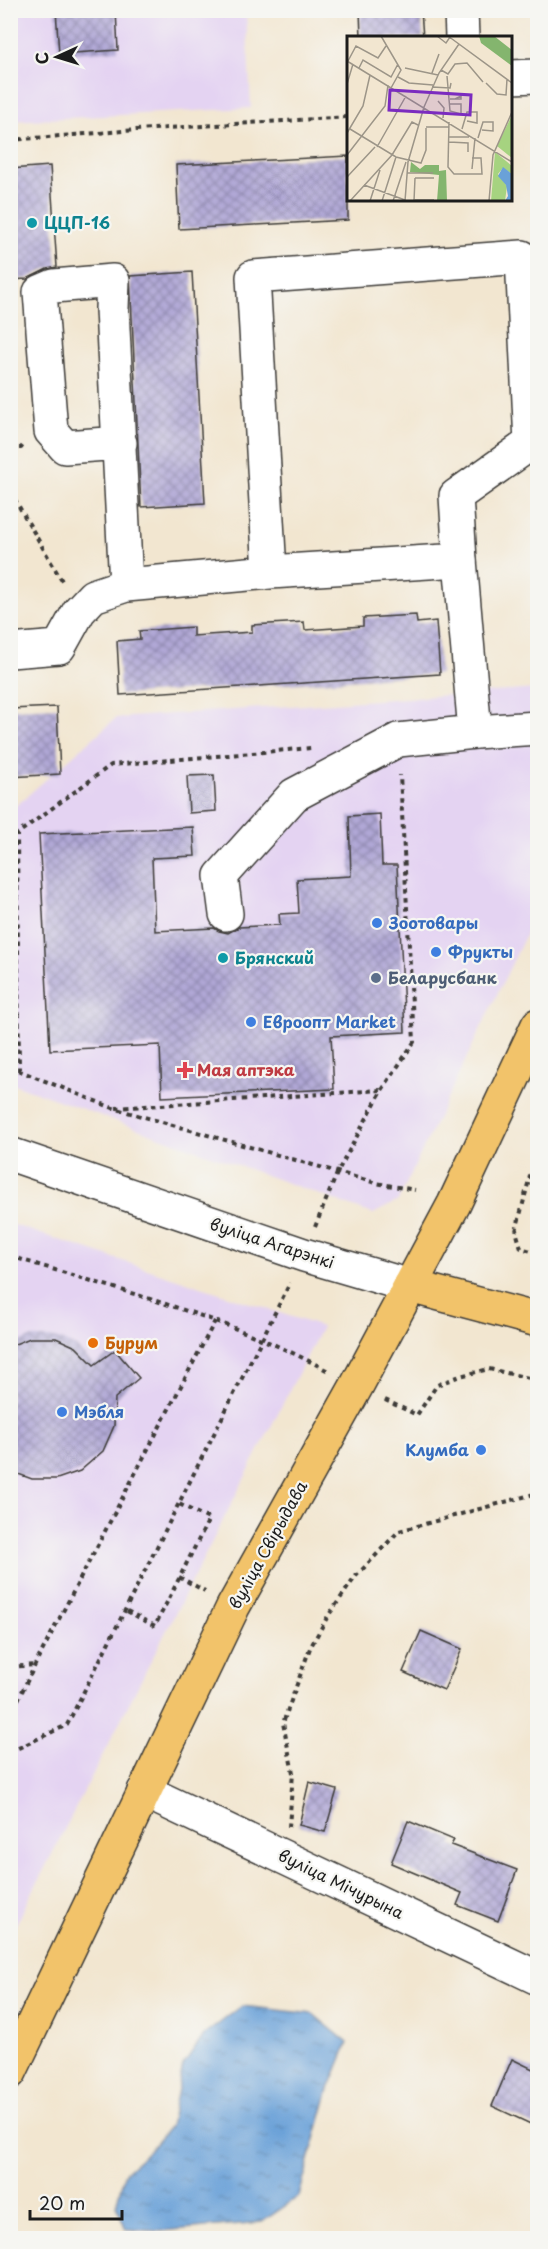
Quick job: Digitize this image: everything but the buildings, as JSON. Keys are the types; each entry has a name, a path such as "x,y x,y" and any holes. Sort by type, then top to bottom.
{"main road":[{"name":"вуліца Свірыдава","path":"10,2072 233,1607 356,1387 454,1204 537,1025"},
{"name":"вуліца Агарэнкі","path":"410,1286 537,1320"}],"street":[{"path":"461,10 462,36"},
{"path":"512,77 537,76"},
{"path":"270,572 253,277 522,257 531,442 456,496 475,732"},
{"path":"120,443 65,447 51,431 40,292 54,286 113,281 112,309 120,443 126,585"},
{"path":"10,651 59,647 79,611 93,596 126,585 270,572 460,560"},
{"path":"226,914 221,876 294,795 398,740 537,728"},
{"name":"вуліца Агарэнкі","path":"10,1154 304,1255 410,1286"},
{"name":"вуліца Мічурына","path":"144,1791 537,1978"}],"path":[{"path":"10,140 347,117"},
{"path":"10,491 79,611"},
{"path":"10,1752 68,1725 263,1340 304,1255 338,1171 382,1090 414,1042 398,740"},
{"path":"19,1071 18,834 111,765 314,747"},
{"path":"10,1067 113,1108 376,1183 415,1190"},
{"path":"113,1108 382,1090"},
{"path":"537,1158 531,1172 516,1231 521,1248 537,1253"},
{"path":"10,1256 215,1321 317,1365 356,1387 417,1415 437,1385 460,1376 489,1370 537,1380"},
{"path":"10,1716 215,1321"},
{"path":"284,1857 292,1805 293,1773 283,1722 310,1648 328,1616 356,1576 399,1531 537,1493"},
{"path":"127,1611 155,1626 209,1519 179,1504"},
{"path":"10,1667 35,1665"}],"shaded area":[{"path":"11,11 246,11 251,108 11,121"},
{"path":"537,689 537,911 398,1201 373,1214 11,1083 10,811 116,718"},
{"path":"11,1224 322,1327 11,1934"}],"water":[{"path":"242,2006 313,2014 348,2043 329,2089 299,2196 262,2222 160,2231 126,2229 116,2205 125,2172 149,2151 170,2126 183,2066 204,2035"}],"place":[{"name":"ЦЦП-16","path":"32,223"},
{"name":"Зоотовары","path":"377,923"},
{"name":"Фрукты","path":"436,952"},
{"name":"Брянский","path":"223,958"},
{"name":"Беларусбанк","path":"376,978"},
{"name":"Евроопт Market","path":"251,1022"},
{"name":"Мая аптэка","path":"185,1070"},
{"name":"Бурум","path":"93,1343"},
{"name":"Мэбля","path":"62,1412"},
{"name":"Клумба","path":"481,1450"}]}
